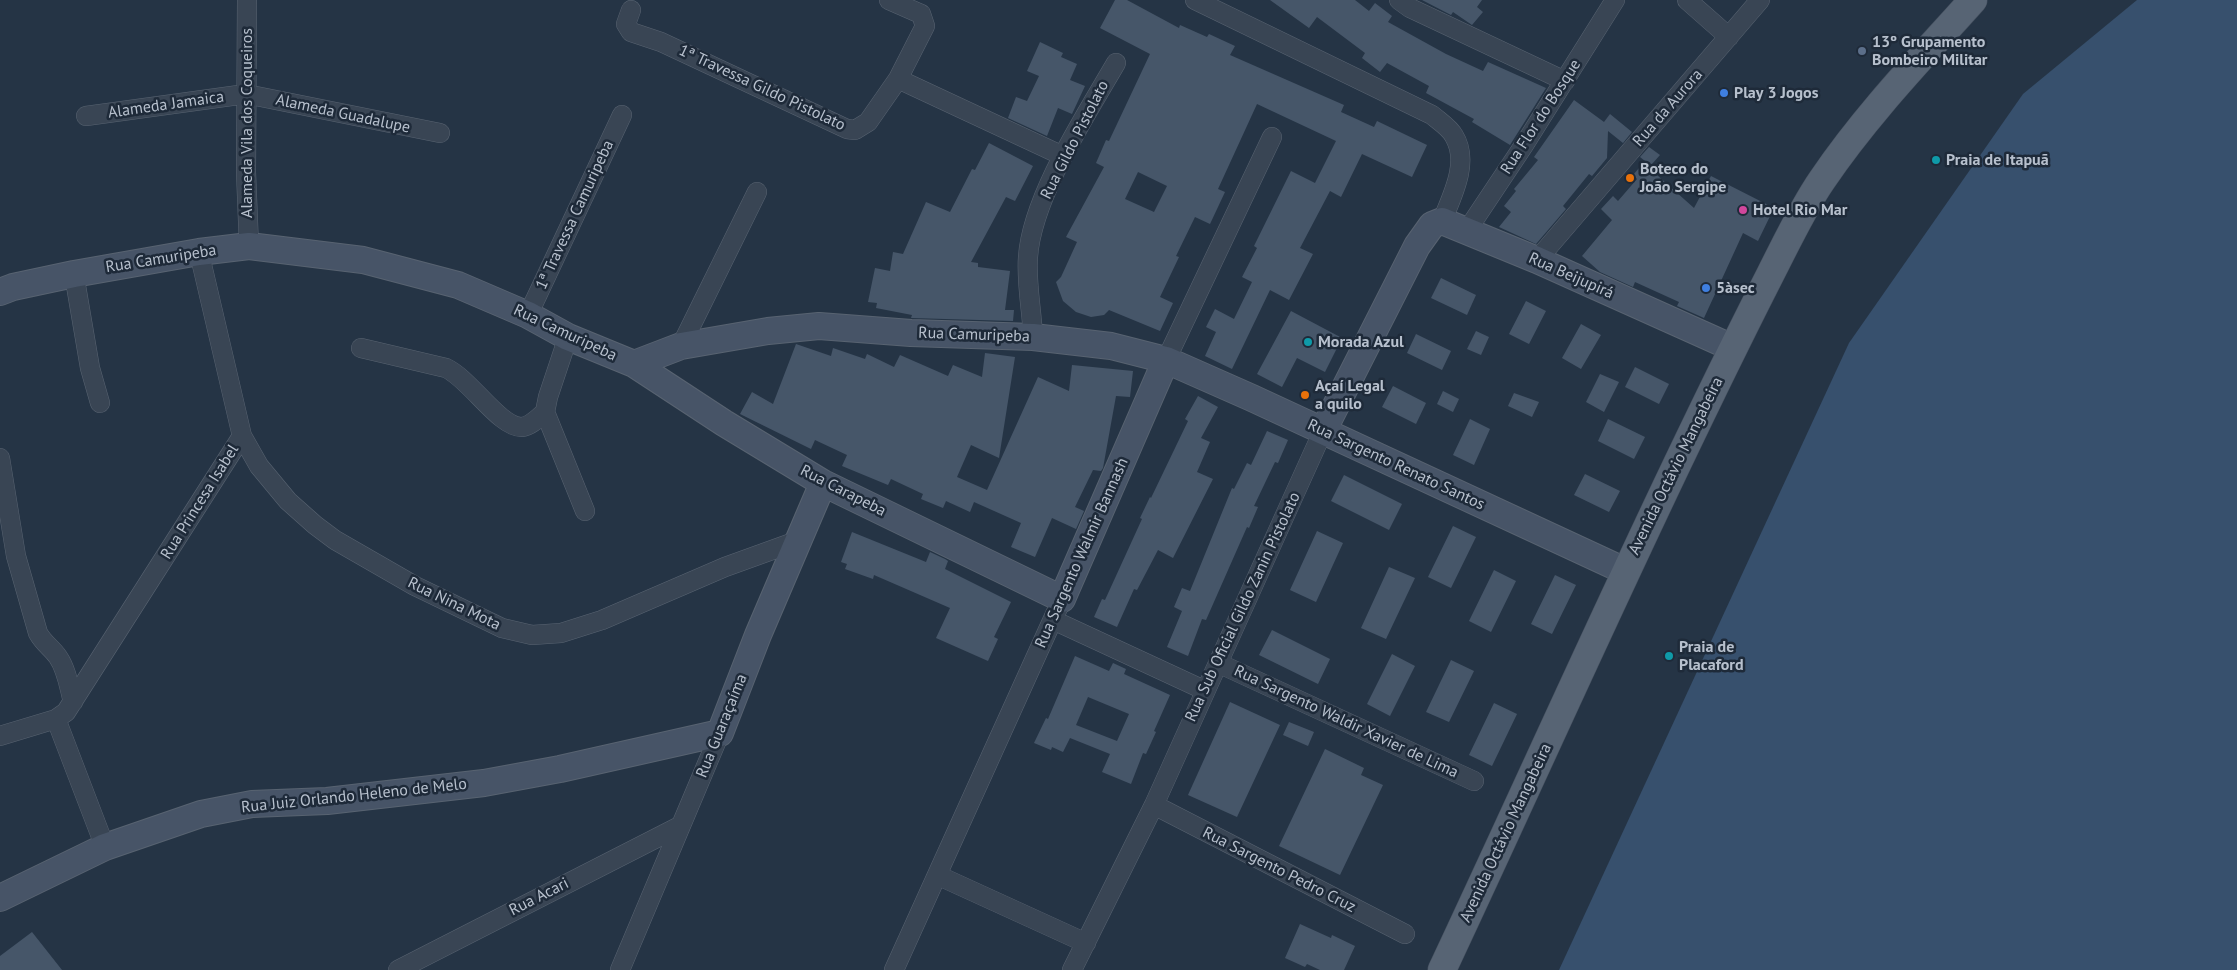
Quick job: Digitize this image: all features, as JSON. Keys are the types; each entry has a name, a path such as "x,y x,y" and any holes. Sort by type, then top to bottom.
{"main road":[{"name":"Avenida Octávio Mangabeira","path":"1442,970 1522,802 1626,571 1733,348 1802,214 1821,182 1845,149 1900,81 1973,0"},
{"name":"Rua Beijupirá","path":"1442,221 1538,260 1733,348"},
{"name":"Rua Sub Oficial Gildo Zanin Pistolato","path":"1323,431 1417,246 1432,225 1442,221"},
{"name":"Rua Camuripeba","path":"0,292 13,287 74,274 199,252 249,246 363,260 458,285 528,315 568,337 634,364 682,346 768,331 819,326 912,333 1033,337 1111,346 1166,360"},
{"name":"Rua Sargento Renato Santos","path":"1166,360 1626,571"},
{"name":"Rua Sargento Walmir Bannash","path":"1057,609 1166,360"},
{"name":"Rua Carapeba","path":"634,364 724,423 823,482 1057,609"},
{"name":"Rua Guaraçaíma","path":"720,733 797,541 823,482"},
{"name":"Rua Juiz Orlando Heleno de Melo","path":"0,898 105,847 201,814 252,804 328,801 484,783 560,769 720,733"}],"street":[{"name":"Alameda Vila dos Coqueiros","path":"247,0 246,172 249,246"},
{"name":"1ª Travessa Gildo Pistolato","path":"631,10 626,24 631,32 661,42 847,129 856,130 868,122 898,79 925,26 921,14 889,0"},
{"path":"1195,0 1432,115 1444,125 1454,135 1461,163 1442,221"},
{"path":"1399,0 1410,8 1564,81"},
{"name":"Rua Flor do Bosque","path":"1466,232 1524,145 1615,0"},
{"path":"1687,0 1729,36"},
{"name":"Rua da Aurora","path":"1538,260 1760,0"},
{"name":"Rua Gildo Pistolato","path":"1033,337 1029,250 1033,228 1063,156 1116,63"},
{"path":"898,79 1063,156"},
{"name":"Alameda Jamaica","path":"86,116 246,94"},
{"name":"Alameda Guadalupe","path":"246,94 440,133"},
{"name":"1ª Travessa Camuripeba","path":"528,315 622,114"},
{"name":"Rua Sargento Walmir Bannash","path":"1166,360 1272,137"},
{"path":"682,346 757,192"},
{"name":"Rua Princesa Isabel","path":"0,736 56,719 66,712 242,436 199,252"},
{"path":"74,274 90,368 100,403"},
{"path":"568,337 548,396 546,412 585,511"},
{"path":"361,348 446,368 457,373 498,416 512,425 522,427 531,424 546,412"},
{"name":"Rua Sub Oficial Gildo Zanin Pistolato","path":"1072,970 1154,805 1204,690 1323,431"},
{"name":"Rua Nina Mota","path":"242,436 259,466 288,501 335,540 432,595 502,628 532,635 560,633 602,620 725,567 797,541"},
{"path":"0,458 16,556 36,623 44,644 58,656 64,669 73,702"},
{"name":"Rua Sargento Walmir Bannash","path":"894,970 1057,609"},
{"name":"Rua Carapeba","path":"1057,609 1204,690"},
{"name":"Rua Sargento Waldir Xavier de Lima","path":"1218,663 1474,781"},
{"path":"56,719 105,847"},
{"name":"Rua Guaraçaíma","path":"620,970 720,733"},
{"name":"Rua Sargento Pedro Cruz","path":"1154,805 1405,934"},
{"name":"Rua Acari","path":"398,970 680,826"},
{"path":"937,875 1086,943"}],"water":[{"path":"2137,0 2237,0 2237,970 1559,970 1849,343 2023,94"}],"building":[{"path":"1115,0 1127,0 1179,28 1180,25 1207,37 1209,34 1235,46 1230,55 1344,105 1341,112 1374,127 1377,121 1427,145 1412,177 1362,154 1341,197 1330,191 1300,248 1313,254 1289,300 1270,290 1232,369 1205,356 1216,332 1206,327 1215,309 1234,319 1252,282 1242,277 1257,248 1254,246 1291,171 1315,183 1336,141 1257,104 1218,189 1225,192 1210,224 1195,217 1176,256 1179,257 1160,297 1173,303 1160,331 1109,310 1104,315 1091,317 1076,312 1063,301 1056,282 1061,277 1077,242 1066,237 1104,167 1096,163 1106,140 1109,141 1150,54 1100,28","holes":["1138,172 1167,186 1154,212 1125,199"]},
{"path":"1270,0 1355,0 1369,11 1375,3 1392,16 1388,22 1446,54 1483,71 1488,62 1546,88 1510,145 1472,122 1474,119 1426,93 1429,86 1387,63 1380,72 1362,58 1365,53 1317,17 1309,28"},
{"path":"1422,0 1482,0 1477,7 1483,12 1472,25 1453,12 1451,15"},
{"path":"1040,42 1063,53 1061,57 1077,64 1070,80 1085,86 1072,114 1058,108 1047,136 1008,118 1016,97 1027,101 1039,76 1027,71"},
{"path":"1574,100 1604,122 1610,114 1632,132 1623,143 1608,131 1607,158 1592,176 1589,174 1563,206 1566,209 1536,244 1499,227 1511,212 1504,206 1516,191 1514,189 1538,160 1534,157"},
{"path":"989,143 1033,166 1015,201 1006,197 971,262 978,263 978,267 1010,271 1005,310 1014,310 1013,321 911,318 912,315 876,308 877,303 868,302 875,268 890,271 893,252 903,254 926,202 950,212 972,169 975,170"},
{"path":"1649,147 1660,155 1652,164 1661,172 1657,175 1694,208 1711,176 1774,208 1758,241 1743,233 1704,318 1677,306 1679,302 1635,282 1633,287 1600,272 1582,256 1612,220 1601,209 1613,196 1618,201 1637,179 1633,175 1645,161 1640,157"},
{"path":"1441,278 1476,295 1467,315 1431,298"},
{"path":"1526,301 1546,311 1529,344 1509,334"},
{"name":"Morada Azul","path":"1291,311 1342,338 1325,372 1297,358 1282,387 1257,374"},
{"path":"1581,324 1601,335 1581,369 1562,358"},
{"path":"1476,331 1489,337 1481,355 1467,349"},
{"path":"1416,334 1451,351 1442,370 1407,353"},
{"path":"796,344 831,356 833,348 865,359 867,354 894,367 900,355 948,376 953,365 982,377 985,353 1015,357 999,458 971,445 957,477 987,490 1038,377 1069,391 1072,365 1133,371 1130,397 1116,396 1103,468 1101,471 1093,470 1075,507 1084,511 1076,529 1052,518 1035,557 1011,547 1021,523 974,502 970,512 946,501 943,508 921,499 923,494 891,479 888,485 842,466 847,455 815,440 811,449 740,414 752,392 773,404"},
{"path":"1635,367 1669,384 1659,404 1625,387"},
{"path":"1600,374 1619,382 1604,412 1586,402"},
{"path":"1393,386 1426,403 1416,424 1382,407"},
{"path":"1443,391 1459,399 1453,412 1437,404"},
{"path":"1514,393 1539,402 1532,417 1508,406"},
{"path":"1198,396 1218,407 1201,438 1210,442 1197,472 1213,479 1173,558 1158,550 1137,590 1134,589 1117,627 1094,617 1102,599 1105,600 1142,519 1140,518 1188,421 1185,419"},
{"path":"1470,419 1490,429 1474,465 1453,455"},
{"path":"1608,419 1645,437 1634,459 1598,441"},
{"path":"1267,431 1288,440 1278,463 1275,462 1254,506 1258,507 1249,528 1247,527 1206,620 1202,619 1188,656 1167,647 1182,611 1174,607 1182,588 1190,591 1232,488 1234,489 1247,463 1251,465"},
{"path":"1585,474 1620,491 1609,512 1574,495"},
{"path":"1344,475 1402,504 1389,530 1331,501"},
{"path":"1453,526 1476,537 1451,588 1428,577"},
{"path":"1317,531 1343,543 1316,602 1290,590"},
{"path":"852,532 926,562 930,552 948,561 945,569 1011,602 994,637 998,639 988,661 936,638 950,608 874,575 873,579 845,569 847,564 841,562"},
{"path":"1389,567 1415,578 1386,639 1361,628"},
{"path":"1494,570 1516,581 1491,632 1469,621"},
{"path":"1555,575 1576,585 1552,634 1531,624"},
{"path":"1272,630 1330,659 1318,684 1259,655"},
{"path":"1392,654 1415,666 1390,716 1367,704"},
{"path":"1075,656 1109,671 1113,663 1126,669 1124,674 1170,695 1154,731 1156,732 1146,754 1143,753 1131,784 1102,772 1110,754 1070,738 1063,752 1052,747 1051,750 1034,743 1046,718 1048,719","holes":["1088,697 1129,714 1117,741 1076,725"]},
{"path":"1451,660 1474,671 1449,722 1426,712"},
{"path":"1230,702 1280,725 1237,817 1188,795"},
{"path":"1494,703 1517,714 1492,766 1469,755"},
{"path":"1289,722 1314,732 1308,746 1283,735"},
{"path":"1325,749 1364,768 1361,775 1383,785 1340,875 1279,846"},
{"path":"1300,924 1331,938 1332,935 1355,946 1344,970 1320,970 1307,964 1305,967 1285,958"},
{"path":"32,932 62,970 0,970 0,956"}],"place":[{"name":"13º Grupamento Bombeiro Militar","path":"1862,51"},
{"name":"Play 3 Jogos","path":"1724,93"},
{"name":"Praia de Itapuã","path":"1936,160"},
{"name":"Boteco do João Sergipe","path":"1630,178"},
{"name":"Hotel Rio Mar","path":"1743,210"},
{"name":"5àsec","path":"1706,288"},
{"name":"Morada Azul","path":"1308,342"},
{"name":"Açaí Legal a quilo","path":"1305,395"},
{"name":"Praia de Placaford","path":"1669,656"}]}
